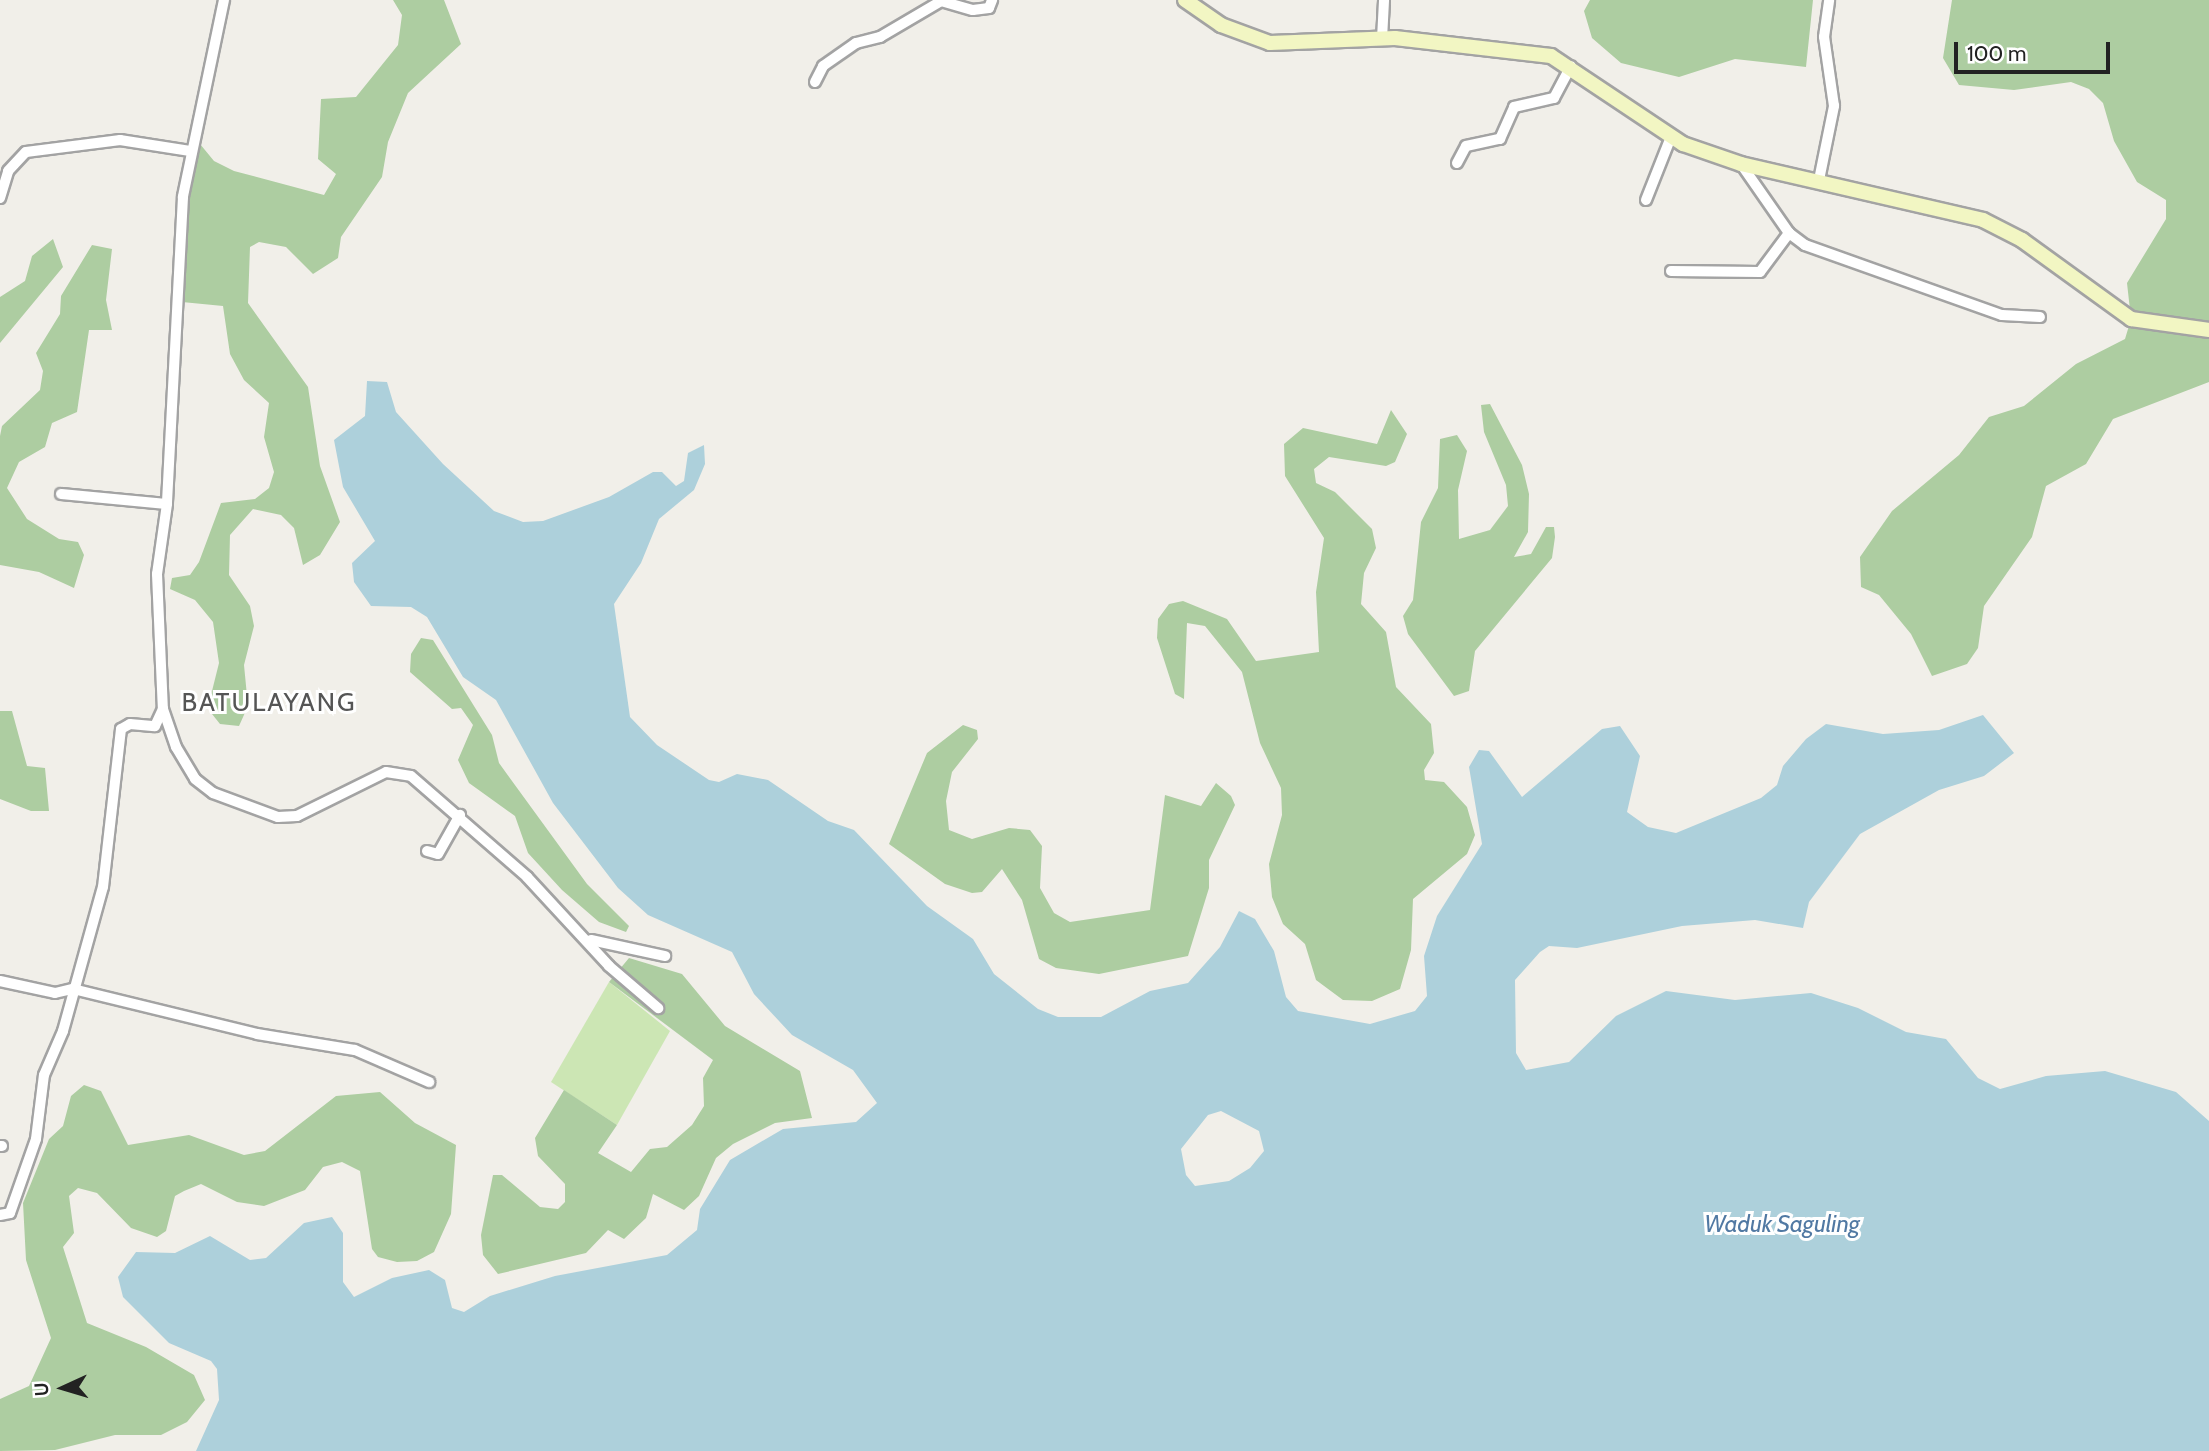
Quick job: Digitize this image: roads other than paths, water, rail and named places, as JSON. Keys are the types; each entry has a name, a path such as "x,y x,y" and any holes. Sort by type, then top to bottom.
{"main road":[{"path":"1185,0 1229,29 1270,43 1382,38 1542,54 1571,66 1671,137 1741,164 1983,220 2022,240 2131,319 2209,330"}],"street":[{"path":"224,0 190,151 167,504 157,574 163,709 195,779 230,803 278,817 296,816 394,771 411,776 460,815 591,940 609,966 658,1008"},
{"path":"815,82 823,66 856,43 880,37 941,1 973,10 988,9 992,0"},
{"path":"1382,38 1384,0"},
{"path":"1819,180 1834,106 1824,37 1829,0"},
{"path":"1457,163 1466,146 1500,139 1514,107 1555,98 1571,66"},
{"path":"1646,200 1671,137"},
{"path":"0,198 11,165 26,152 120,140 190,151"},
{"path":"1741,164 1789,233 1805,245 1987,310 2040,317"},
{"path":"1671,271 1695,274 1716,267 1760,272 1789,233"},
{"path":"61,494 167,504"},
{"path":"0,1215 10,1213 36,1139 44,1075 103,887 121,729 130,724 155,726 163,709"},
{"path":"428,851 438,854 460,815"},
{"path":"591,940 615,950 665,956"},
{"path":"0,981 55,993 73,989 257,1034 370,1054 429,1082"}],"water":[{"name":"Waduk Saguling","path":"367,381 387,382 396,412 443,464 494,511 523,522 543,521 609,497 653,472 662,472 676,486 684,481 688,453 704,445 705,464 694,490 659,519 641,563 614,604 630,717 657,745 709,780 719,782 737,774 768,780 828,821 854,830 927,906 973,939 994,974 1038,1009 1058,1017 1101,1017 1150,991 1188,983 1220,947 1239,911 1255,919 1274,951 1286,997 1298,1011 1370,1024 1415,1011 1427,996 1424,956 1437,916 1482,844 1469,767 1479,750 1489,751 1522,797 1602,729 1620,726 1640,756 1627,812 1648,827 1676,833 1761,798 1777,785 1783,766 1806,739 1826,724 1883,734 1939,730 1983,715 2014,753 1984,776 1939,790 1860,834 1809,902 1803,928 1755,920 1682,926 1577,948 1549,946 1540,952 1515,980 1516,1053 1526,1070 1569,1062 1616,1016 1666,991 1735,1000 1811,993 1858,1008 1906,1032 1946,1039 1978,1078 2000,1089 2046,1076 2105,1071 2176,1092 2209,1121 2209,1451 196,1451 219,1400 217,1369 211,1361 169,1343 123,1297 118,1277 136,1252 175,1253 210,1236 250,1260 266,1258 304,1223 332,1217 343,1233 343,1282 354,1297 392,1278 429,1270 445,1280 452,1308 464,1312 490,1296 555,1276 667,1255 697,1230 700,1209 730,1160 783,1129 856,1122 877,1103 853,1070 792,1035 754,994 732,952 648,915 618,888 553,803 496,700 463,677 427,617 411,607 371,606 354,582 352,563 375,541 343,487 334,440 365,416","holes":["1221,1111 1259,1131 1264,1151 1250,1168 1229,1181 1195,1186 1186,1175 1181,1149 1208,1115"]}],"district":[{"name":"BATULAYANG","path":"269,703"}]}
